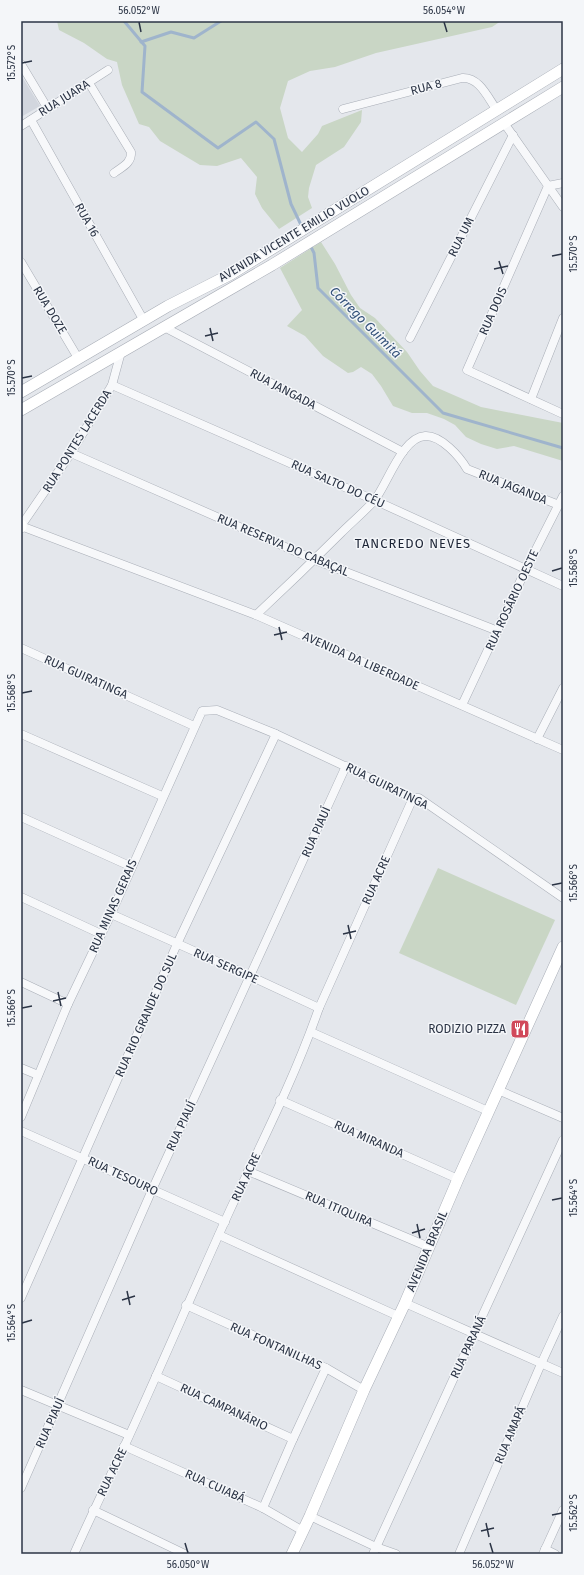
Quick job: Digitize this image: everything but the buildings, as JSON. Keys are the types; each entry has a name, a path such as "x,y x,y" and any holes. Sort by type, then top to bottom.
{"main road":[{"name":"AVENIDA VICENTE EMILIO VUOLO","path":"21,392 78,358 230,274 563,68"},
{"name":"AVENIDA VICENTE EMILIO VUOLO","path":"21,410 272,265 563,87"},
{"name":"AVENIDA BRASIL","path":"292,1554 310,1516 364,1390 405,1303 488,1111 563,947"}],"street":[{"path":"21,64 48,108"},
{"name":"RUA JUARA","path":"21,126 108,70"},
{"name":"RUA 8","path":"343,109 462,78 468,78 477,82 496,109"},
{"path":"88,83 131,152 129,162 114,172"},
{"name":"RUA 16","path":"31,120 144,321"},
{"path":"504,123 563,207"},
{"name":"RUA UM","path":"410,338 513,135"},
{"path":"548,186 563,183"},
{"name":"RUA DOIS","path":"531,399 467,370 548,186"},
{"name":"RUA DOZE","path":"21,262 78,358"},
{"path":"563,318 531,399 563,414"},
{"name":"RUA JANGADA","path":"164,327 403,452"},
{"name":"RUA PONTES LACERDA","path":"21,526 70,453 112,385 122,352"},
{"name":"RUA SALTO DO CÉU","path":"112,385 374,500 563,586"},
{"name":"RUA JAGANDA","path":"403,452 411,441 425,436 439,440 450,448 467,468 559,505"},
{"path":"256,615 315,560 374,500 403,452"},
{"name":"RUA RESERVA DO CABAÇAL","path":"70,453 315,560 498,631"},
{"name":"RUA ROSÁRIO OESTE","path":"462,705 526,569 563,496"},
{"name":"AVENIDA DA LIBERDADE","path":"21,526 256,615 563,750"},
{"name":"RUA GUIRATINGA","path":"21,648 194,726"},
{"path":"537,739 563,688"},
{"name":"RUA GUIRATINGA","path":"217,710 276,734 413,798 419,798 563,898"},
{"name":"RUA MINAS GERAIS","path":"21,1117 68,1004 111,914 194,726 202,711 217,710"},
{"path":"21,734 162,796"},
{"name":"RUA RIO GRANDE DO SUL","path":"21,1298 177,944 276,734"},
{"name":"RUA PIAUÍ","path":"21,1488 152,1190 346,766"},
{"name":"RUA ACRE","path":"74,1554 311,1032 319,1008 413,798"},
{"path":"21,817 132,866"},
{"path":"21,898 101,934"},
{"name":"RUA SERGIPE","path":"111,914 319,1008"},
{"path":"21,982 68,1004"},
{"path":"311,1032 488,1111"},
{"path":"21,1068 38,1075"},
{"path":"498,1090 563,1118"},
{"name":"RUA MIRANDA","path":"280,1100 458,1179"},
{"name":"RUA TESOURO","path":"21,1131 225,1222"},
{"name":"RUA PARANÁ","path":"375,1550 563,1140"},
{"name":"RUA ITIQUIRA","path":"248,1171 429,1247"},
{"path":"219,1235 398,1316"},
{"path":"405,1303 563,1373"},
{"name":"RUA FONTANILHAS","path":"186,1305 326,1368 364,1390"},
{"name":"RUA AMAPÁ","path":"459,1554 540,1364 563,1316"},
{"path":"263,1508 326,1368"},
{"name":"RUA CAMPANÁRIO","path":"156,1376 293,1439"},
{"path":"21,1390 129,1435"},
{"name":"RUA CUIABÁ","path":"124,1446 263,1508 303,1531"},
{"path":"93,1510 185,1554"},
{"path":"555,1554 544,1552 563,1510"},
{"path":"310,1516 375,1550 396,1554"}],"shaded area":[{"path":"21,75 40,106 21,117"}],"green space":[{"path":"57,21 501,21 492,27 376,53 335,67 310,71 288,81 280,108 288,138 302,152 318,134 322,126 362,110 361,122 344,147 316,165 309,188 308,197 312,208 279,229 262,208 255,194 257,177 241,158 217,166 200,165 160,141 149,127 139,124 122,85 117,62 107,59 84,43 59,30"},
{"path":"321,242 360,308 375,318 407,352 420,371 433,386 481,407 563,423 563,461 514,446 497,449 481,444 466,437 455,425 444,419 427,413 412,413 393,406 372,374 361,367 348,373 323,356 305,336 287,326 302,310 280,268"},
{"path":"438,868 555,920 516,1005 399,953"}],"waterway":[{"name":"Córrego Guimitá","path":"124,21 145,46 142,92 218,148 256,122 274,139 291,204 302,227"},
{"path":"141,42 171,32 194,38 221,21"},
{"name":"Córrego Guimitá","path":"310,245 314,253 318,288 443,413 563,448"}],"place":[{"name":"RODIZIO PIZZA","path":"520,1029"}],"district":[{"name":"TANCREDO NEVES","path":"413,543"}]}
